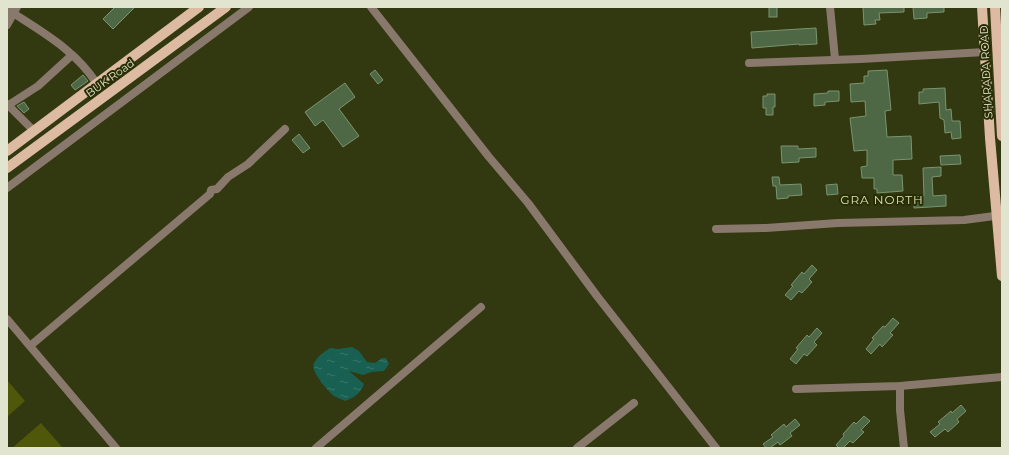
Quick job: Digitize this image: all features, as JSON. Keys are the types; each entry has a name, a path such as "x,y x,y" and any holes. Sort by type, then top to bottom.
{"main road":[{"name":"BUK Road","path":"7,151 199,7"},
{"name":"BUK Road","path":"7,168 226,7"},
{"path":"982,7 999,216 1002,276"},
{"name":"SHARADA ROAD","path":"995,7 999,53 1002,136"}],"street":[{"path":"7,188 249,7"},
{"path":"371,7 489,157 528,203 596,296 716,448"},
{"path":"830,7 835,59"},
{"path":"7,25 12,10 58,42 86,69 96,84"},
{"path":"749,63 985,52"},
{"path":"34,131 7,105 38,86 72,55"},
{"path":"30,346 210,194 211,190 217,189 228,177 248,164 285,130"},
{"path":"716,229 766,228 838,223 964,220 999,216"},
{"path":"316,448 481,307"},
{"path":"7,319 116,448"},
{"path":"796,389 900,386 1002,377"},
{"path":"900,386 900,410 904,448"},
{"path":"577,448 634,403"}],"green space":[{"path":"7,380 25,401 7,417"},
{"path":"41,423 63,448 12,448"}],"water":[{"path":"352,347 359,351 367,362 375,363 382,358 386,358 389,364 384,371 371,372 363,375 349,371 364,384 357,395 345,401 334,396 327,389 314,371 313,366 317,358 330,348 338,349"}],"building":[{"path":"115,7 135,7 113,29 103,19"},
{"path":"769,7 777,7 777,17 769,17"},
{"path":"863,7 904,7 904,12 879,13 880,20 875,20 876,24 864,25"},
{"path":"913,7 944,7 944,12 927,13 927,18 914,19"},
{"path":"816,28 817,44 752,48 751,32"},
{"path":"375,70 383,80 378,84 370,74"},
{"path":"887,70 891,110 885,111 887,137 911,136 912,159 893,160 893,175 902,175 903,191 877,193 877,189 874,189 874,178 862,178 861,167 867,166 867,150 854,151 850,118 866,116 865,101 851,102 850,84 864,83 864,76 868,76 868,71"},
{"path":"83,75 88,81 75,90 71,85"},
{"path":"345,83 355,97 339,109 359,136 343,147 323,120 315,126 305,112"},
{"path":"945,88 946,110 951,109 952,121 960,121 961,138 952,139 951,132 945,133 944,120 940,118 939,102 919,104 919,92 923,92 923,89"},
{"path":"828,91 839,91 839,101 825,102 825,105 814,106 814,94 828,93"},
{"path":"767,94 775,94 775,107 773,107 773,115 766,115 766,108 763,108 763,96 767,96"},
{"path":"24,102 29,109 24,113 17,106"},
{"path":"299,134 310,148 303,153 292,140"},
{"path":"781,146 798,146 798,149 816,148 816,157 799,158 799,162 782,163"},
{"path":"960,155 961,164 941,165 940,156"},
{"path":"941,167 941,176 932,177 933,196 946,195 946,206 914,208 914,197 924,196 923,168"},
{"path":"772,177 779,177 780,185 801,184 802,195 788,196 788,198 777,199 776,186 773,186"},
{"path":"837,184 838,194 827,195 826,185"},
{"path":"812,265 817,270 809,279 812,282 802,293 799,291 791,300 785,295 793,286 791,285 802,272 804,274"},
{"path":"893,318 899,323 890,333 893,335 882,347 880,344 871,354 866,349 874,339 872,338"},
{"path":"817,328 822,333 814,342 817,345 807,356 804,354 796,364 790,359 798,349 796,348 807,335 809,337"},
{"path":"961,405 966,411 957,419 959,422 948,432 945,429 935,437 930,432 940,424 938,422"},
{"path":"864,416 870,421 861,430 864,432 853,443 850,441 843,448 839,448 836,445 844,436 843,434 854,422 856,424"},
{"path":"795,419 800,425 790,433 792,436 780,445 778,442 770,448 766,448 763,444 773,437 771,435 784,424 786,427"}],"district":[{"name":"GRA NORTH","path":"882,200"}]}
